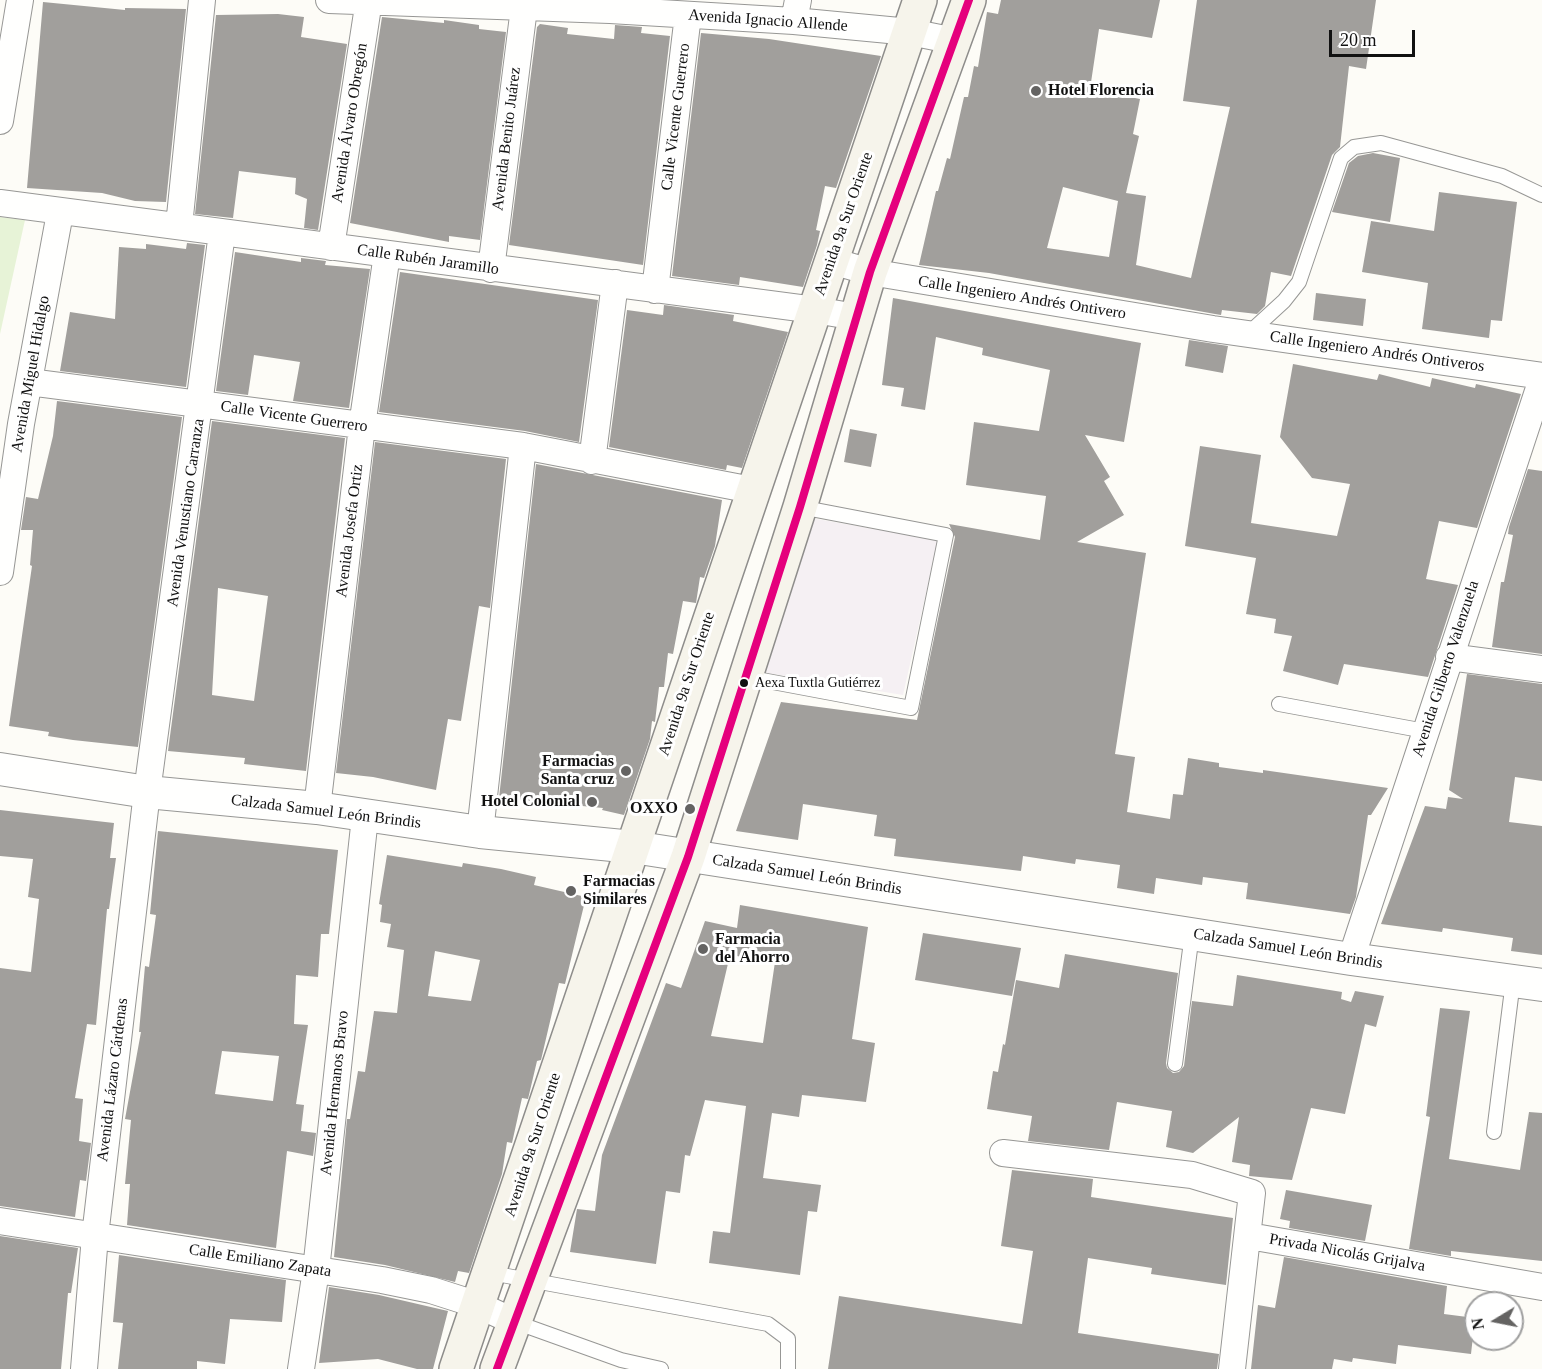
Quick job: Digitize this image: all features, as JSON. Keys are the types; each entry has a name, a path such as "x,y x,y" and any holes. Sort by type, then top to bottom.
{"main road":[{"name":"Avenida 9a Sur Oriente","path":"456,1369 491,1273 752,490 920,0"},
{"path":"497,1369 688,857 800,507 870,272 969,0"}],"street":[{"path":"0,122 20,0"},
{"path":"179,226 202,0"},
{"name":"Avenida Ignacio Allende","path":"329,0 524,8 611,5 688,15 796,10 955,41"},
{"name":"Avenida Álvaro Obregón","path":"331,247 369,1"},
{"name":"Avenida Benito Juárez","path":"491,269 524,8"},
{"name":"Calle Vicente Guerrero","path":"655,290 688,15"},
{"name":"Calle Rubén Jaramillo","path":"0,203 60,213 179,226 856,317"},
{"name":"Avenida Miguel Hidalgo","path":"0,572 10,423 29,382 60,213"},
{"name":"Avenida Venustiano Carranza","path":"147,792 201,404 222,233"},
{"name":"Avenida Josefa Ortiz","path":"316,808 362,426 387,254"},
{"name":"Calle Ingeniero Andrés Ontivero","path":"832,261 870,272 1213,329"},
{"path":"592,460 615,283"},
{"name":"Calle Ingeniero Andrés Ontiveros","path":"1213,329 1542,377"},
{"name":"Avenida Gilberto Valenzuela","path":"1351,959 1542,377"},
{"name":"Calle Vicente Guerrero","path":"29,382 523,446 752,490"},
{"path":"480,832 523,446"},
{"path":"1449,657 1542,669"},
{"name":"Calzada Samuel León Brindis","path":"0,769 147,792 316,808 365,817 480,832 633,847 1351,959 1528,983"},
{"name":"Avenida Lázaro Cárdenas","path":"84,1369 95,1236 147,792"},
{"name":"Avenida Hermanos Bravo","path":"301,1369 316,1270 365,817"},
{"path":"1002,1153 1192,1175 1232,1185 1252,1193 1249,1236"},
{"name":"Calle Emiliano Zapata","path":"0,1221 431,1290 478,1305 515,1322"},
{"name":"Privada Nicolás Grijalva","path":"1232,1369 1249,1236 1542,1287"}],"lane":[{"path":"1248,334 1284,302 1299,282 1341,158 1354,147 1381,143 1502,176 1542,195"},
{"path":"746,676 911,708 946,534 800,507"},
{"path":"1279,704 1425,731"},
{"path":"1175,1064 1192,934"},
{"path":"1494,1132 1528,983"},
{"path":"491,1273 768,1324 788,1339 789,1369"},
{"path":"515,1322 621,1360 661,1369"}],"shaded area":[{"path":"811,518 938,540 903,695 760,672"}],"green space":[{"path":"0,217 25,220 0,334"}],"building":[{"path":"1001,0 1160,0 1152,38 1099,29 1090,89 1140,99 1133,134 1139,136 1126,193 1146,196 1136,265 1191,278 1230,107 1183,101 1197,0 1376,0 1366,69 1349,66 1340,147 1332,155 1291,276 1271,272 1265,306 1257,314 1222,310 1221,315 989,273 919,265 936,191 938,191 947,158 950,159 964,97 968,97 974,66 978,67 987,12 998,14","holes":["1063,187 1118,201 1109,257 1047,248"]},
{"path":"43,2 125,10 125,8 186,9 166,202 135,201 102,193 27,188"},
{"path":"278,14 304,17 301,37 347,44 318,230 304,228 307,199 295,194 296,178 239,171 233,218 195,214 216,15"},
{"path":"382,17 444,23 444,20 479,25 479,29 506,32 480,240 449,236 449,242 350,223"},
{"path":"540,24 568,28 567,34 614,39 615,25 642,27 641,33 670,36 643,265 509,245 537,27"},
{"path":"701,33 769,39 881,56 836,188 825,186 816,230 820,231 817,245 803,287 740,277 739,285 672,276"},
{"path":"1373,153 1400,158 1390,222 1332,212 1349,163 1358,156"},
{"path":"1439,192 1517,202 1502,321 1491,320 1489,338 1422,329 1428,283 1362,272 1371,221 1434,231"},
{"path":"187,243 205,245 186,387 60,371 70,312 115,319 119,247 146,249 146,244 186,249"},
{"path":"235,252 301,262 301,258 326,261 325,265 370,269 349,408 293,401 300,362 254,355 248,395 216,391"},
{"path":"400,272 598,300 579,442 525,431 379,412"},
{"path":"1316,293 1366,299 1363,326 1313,320"},
{"path":"893,298 1141,343 1124,442 1085,435 1110,477 1104,481 1124,515 1077,542 1146,553 1115,754 1135,757 1127,812 1170,819 1173,794 1183,795 1188,758 1219,763 1219,767 1263,773 1263,770 1388,788 1371,815 1368,815 1356,897 1350,914 1246,899 1248,883 1203,877 1202,885 1156,878 1154,894 1117,888 1120,865 1076,859 1075,864 1023,856 1021,871 894,856 896,839 874,836 877,815 803,804 798,840 736,831 781,702 917,720 955,537 949,524 1040,540 1046,496 966,485 974,422 1039,431 1050,370 982,355 983,348 936,337 925,410 901,406 904,388 882,385"},
{"path":"664,305 734,315 733,321 788,332 742,468 727,465 726,470 609,447 627,310 663,315"},
{"path":"1189,340 1228,346 1223,373 1185,366"},
{"path":"1293,364 1377,380 1379,374 1430,387 1432,378 1475,388 1476,384 1521,394 1477,528 1439,521 1426,579 1458,585 1428,677 1344,664 1338,685 1283,671 1292,636 1274,633 1276,619 1246,614 1256,558 1185,546 1200,446 1261,455 1251,523 1337,536 1350,484 1312,478 1280,437"},
{"path":"57,401 182,417 138,747 48,736 49,732 9,726 32,566 30,565 33,530 21,530 26,497 38,499 53,436"},
{"path":"212,421 345,438 306,771 244,764 245,758 168,751","holes":["218,588 268,596 254,701 212,695"]},
{"path":"850,429 877,434 871,467 844,462"},
{"path":"375,442 506,459 490,608 479,606 461,721 448,719 436,790 373,777 336,773"},
{"path":"536,464 722,500 715,546 704,578 700,577 696,603 683,601 673,654 668,653 664,687 659,687 655,722 652,721 650,739 624,815 602,810 603,808 499,798"},
{"path":"1528,469 1542,471 1542,654 1492,647 1501,582 1504,582 1513,535 1508,534 1509,527"},
{"path":"1467,674 1542,684 1542,781 1515,777 1509,822 1542,826 1542,955 1511,951 1513,938 1443,928 1442,932 1381,924 1425,806 1446,809 1448,797 1463,799 1449,790"},
{"path":"0,810 114,823 110,858 116,858 109,909 107,909 96,1025 87,1024 75,1098 83,1099 79,1141 91,1143 86,1181 80,1180 75,1217 0,1206 0,968 31,972 39,899 28,897 33,859 0,856"},
{"path":"158,831 338,850 329,934 321,934 318,977 296,975 294,1024 308,1025 296,1104 304,1105 301,1131 316,1133 313,1156 287,1151 276,1248 127,1225 130,1184 125,1184 131,1120 125,1119 141,1032 139,1032 145,966 149,967 156,915 150,914","holes":["222,1051 279,1056 273,1101 215,1094"]},
{"path":"387,855 462,867 463,863 501,869 536,877 534,885 586,897 565,984 559,983 541,1060 537,1061 528,1099 522,1098 512,1143 507,1142 502,1174 469,1273 458,1271 455,1282 385,1265 334,1257 347,1119 350,1119 358,1071 365,1072 374,1011 397,1013 404,950 387,947 391,924 380,922 382,905 379,904","holes":["435,951 480,960 471,1001 428,996"]},
{"path":"740,905 868,927 852,1039 875,1043 866,1102 802,1095 799,1117 772,1113 763,1178 821,1185 817,1212 808,1211 800,1275 709,1263 713,1231 730,1233 746,1106 705,1100 690,1156 685,1155 680,1193 666,1191 656,1264 570,1252 577,1209 595,1211 602,1155 666,983 681,988 705,921 737,928","holes":["730,955 775,962 763,1043 711,1036"]},
{"path":"923,933 1021,948 1012,996 915,980"},
{"path":"1065,954 1178,973 1166,1063 1167,1068 1173,1073 1179,1072 1184,1066 1192,1001 1233,1006 1237,975 1342,992 1341,999 1351,1002 1355,991 1384,996 1376,1027 1365,1024 1345,1114 1311,1108 1292,1180 1249,1176 1250,1165 1232,1162 1239,1117 1193,1153 1166,1147 1172,1111 1117,1102 1109,1150 1028,1141 1032,1116 987,1109 993,1071 998,1072 1003,1044 1005,1045 1016,980 1059,988"},
{"path":"1440,1008 1470,1011 1449,1159 1520,1170 1529,1112 1542,1113 1542,1261 1451,1251 1451,1256 1409,1249 1430,1117 1426,1116"},
{"path":"1012,1170 1093,1179 1091,1197 1233,1218 1226,1285 1151,1274 1152,1268 1088,1258 1078,1333 1219,1354 1217,1369 828,1369 839,1296 1022,1324 1033,1251 1001,1246"},
{"path":"1286,1190 1372,1205 1365,1241 1289,1228 1290,1221 1280,1219"},
{"path":"0,1236 78,1248 71,1293 68,1293 61,1369 0,1369"},
{"path":"119,1255 286,1280 282,1322 230,1319 225,1364 197,1361 197,1369 118,1369 123,1323 113,1322"},
{"path":"1284,1257 1447,1286 1444,1314 1464,1317 1464,1351 1471,1351 1471,1354 1398,1345 1396,1364 1353,1358 1352,1362 1334,1359 1332,1369 1251,1369 1258,1305 1275,1308"},
{"path":"329,1287 379,1295 448,1311 433,1369 417,1369 378,1359 319,1363"}],"transit line":[{"path":"497,1369 688,857 800,507 870,272 969,0"}],"place":[{"name":"Hotel Florencia","path":"1036,91"},
{"name":"Aexa Tuxtla Gutiérrez","path":"744,683"},
{"name":"Farmacias Santa cruz","path":"626,771"},
{"name":"Hotel Colonial","path":"592,802"},
{"name":"OXXO","path":"690,809"},
{"name":"Farmacias Similares","path":"571,891"},
{"name":"Farmacia del Ahorro","path":"703,949"}]}
